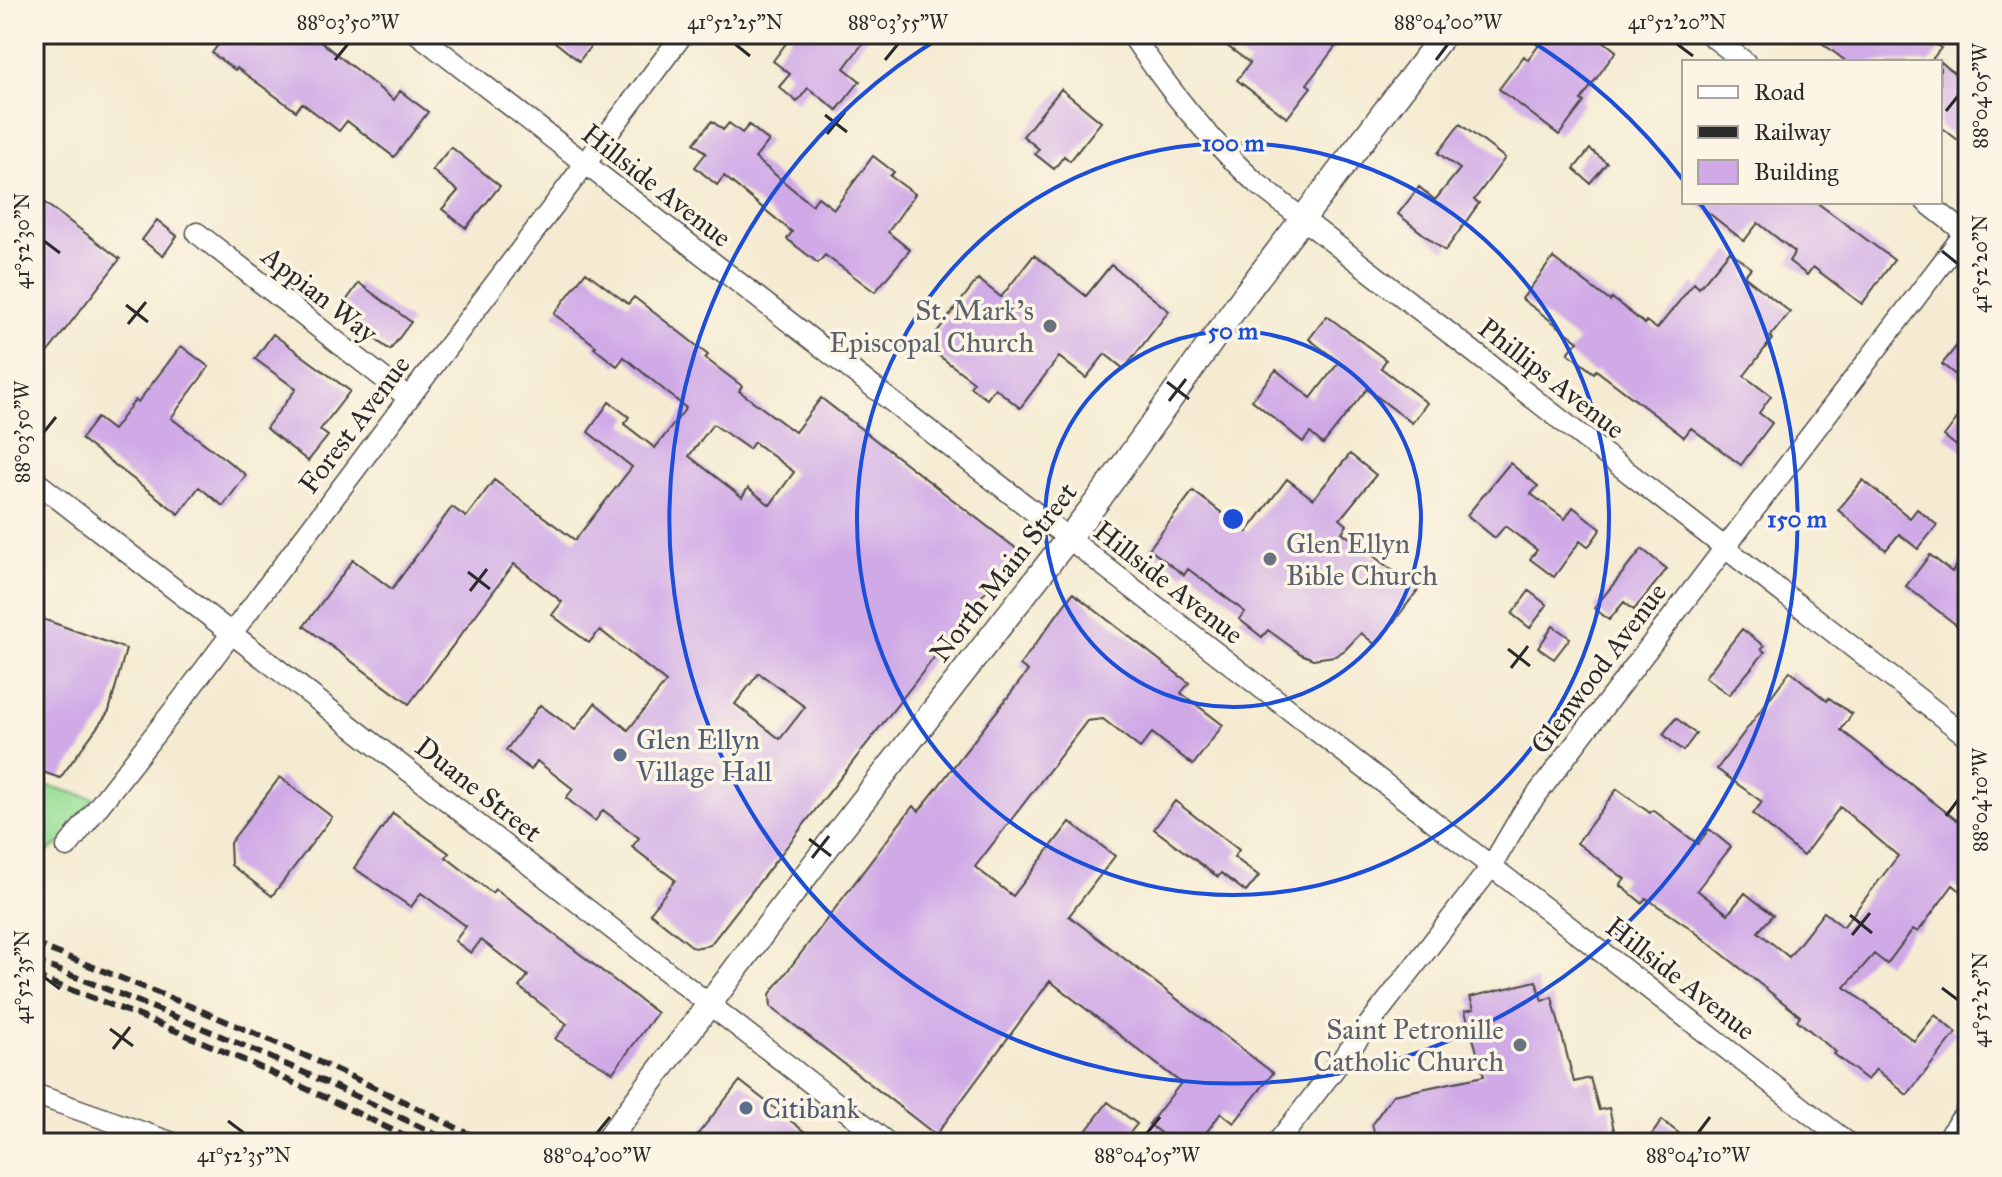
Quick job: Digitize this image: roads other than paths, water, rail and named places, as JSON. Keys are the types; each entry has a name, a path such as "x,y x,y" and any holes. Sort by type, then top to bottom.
{"street":[{"name":"Hillside Avenue","path":"418,34 1848,1143"},
{"name":"Forest Avenue","path":"67,847 683,34"},
{"name":"Phillips Avenue","path":"1131,34 1167,88 1202,130 1254,181 1968,737"},
{"name":"North Main Street","path":"605,1143 837,834 1067,539 1302,219 1444,34"},
{"path":"1709,34 1742,60"},
{"path":"1929,204 1967,232"},
{"name":"Glenwood Avenue","path":"1277,1143 1491,867 1522,814 1967,232"},
{"name":"Appian Way","path":"197,233 409,398"},
{"name":"Duane Street","path":"34,480 888,1143"},
{"path":"36,1096 173,1143"},
{"path":"1943,1143 1968,1110"}],"railway":[{"path":"34,944 263,1037 486,1143"},
{"path":"34,961 246,1047 453,1143"},
{"path":"34,977 132,1013 229,1054 418,1143"}],"place":[{"name":"St. Mark's Episcopal Church","path":"1050,326"},
{"name":"Glen Ellyn Bible Church","path":"1270,559"},
{"name":"Glen Ellyn Village Hall","path":"620,755"},
{"name":"Saint Petronille Catholic Church","path":"1520,1045"},
{"name":"Citibank","path":"746,1108"}]}
